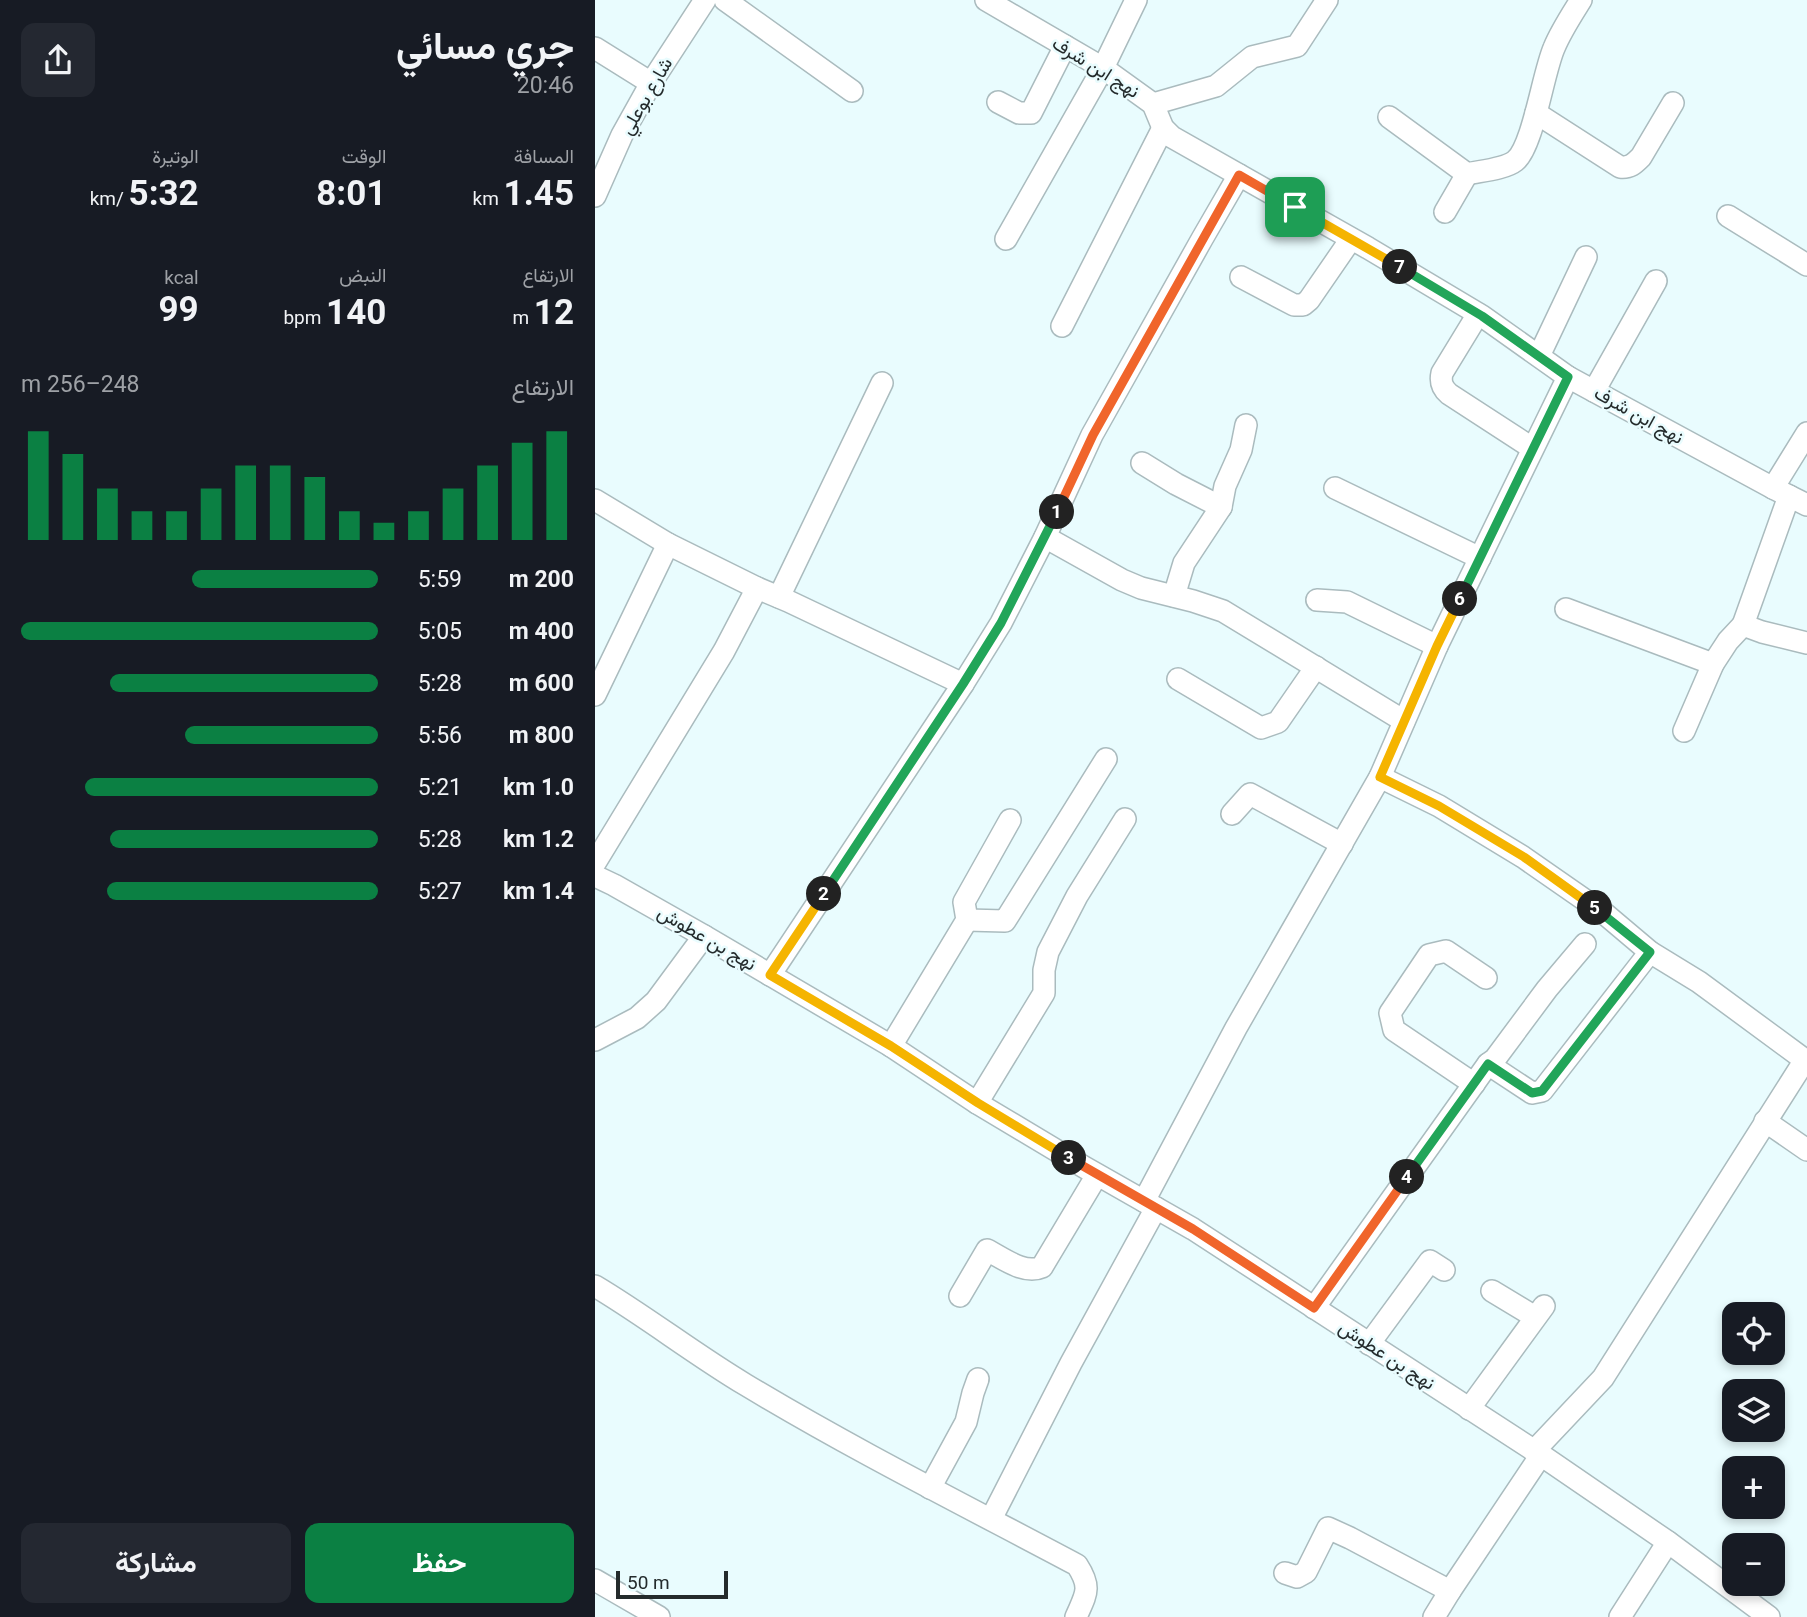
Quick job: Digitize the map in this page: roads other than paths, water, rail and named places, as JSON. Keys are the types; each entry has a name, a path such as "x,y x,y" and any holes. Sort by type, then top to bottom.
{"street":[{"name":"شارع بوعلي","path":"595,196 622,135 651,83 705,0"},
{"path":"725,0 852,91"},
{"name":"نهج ابن شرف","path":"986,0 1103,68 1153,104 1163,128 1172,137 1478,314 1568,377 1790,497"},
{"path":"1006,239 1103,68 1136,0"},
{"path":"1153,104 1216,86 1252,57 1297,46 1327,0"},
{"path":"1445,212 1467,174 1511,164 1522,152 1536,113 1553,48 1581,0"},
{"path":"998,102 1019,113 1031,113 1065,46"},
{"path":"595,48 651,83"},
{"path":"1536,113 1620,167 1628,167 1641,157 1673,103"},
{"path":"1389,117 1467,174"},
{"path":"1062,326 1163,128"},
{"path":"770,975 1001,623 1093,435 1239,175"},
{"path":"1728,216 1807,265"},
{"path":"1241,276 1294,305 1303,305 1352,239"},
{"path":"1539,356 1586,257"},
{"path":"1594,391 1656,281"},
{"path":"1478,314 1442,373 1442,385 1449,394 1532,448"},
{"path":"991,1520 1072,1363 1236,1028 1380,777 1437,646 1568,377"},
{"path":"779,597 883,383"},
{"path":"1174,596 1184,563 1221,507 1225,486 1241,450 1246,425"},
{"path":"1683,731 1713,664 1728,641 1743,625 1790,497 1807,433"},
{"path":"1142,463 1221,507"},
{"path":"1335,488 1480,558"},
{"path":"595,500 668,544 757,589 963,684"},
{"path":"1045,537 1141,589 1223,611 1404,721"},
{"path":"595,695 668,544"},
{"path":"595,863 724,651 757,589"},
{"path":"1317,600 1347,602 1437,646"},
{"path":"1566,609 1713,664"},
{"path":"1743,625 1807,643"},
{"path":"1178,679 1261,727 1278,722 1316,667"},
{"path":"967,920 1005,921 1106,759"},
{"path":"1380,777 1439,806 1524,857 1605,914 1650,952 1699,982 1806,1059 1603,1378 1537,1453 1434,1617"},
{"path":"1232,814 1250,794 1342,844"},
{"path":"978,1103 1044,993 1044,970 1048,951 1077,896 1125,819"},
{"path":"891,1046 967,920 964,902 1010,820"},
{"name":"نهج بن عطوش","path":"595,876 704,936 891,1046 978,1103 1193,1229 1537,1453 1668,1542 1769,1617"},
{"path":"595,1040 637,1018 656,1001 704,936"},
{"path":"1314,1308 1488,1064 1495,1059 1547,989 1585,944"},
{"path":"1474,1084 1394,1030 1390,1013 1429,955 1446,951 1486,978"},
{"path":"1488,1064 1532,1093 1542,1091 1650,952"},
{"path":"1765,1121 1807,1150"},
{"path":"960,1296 987,1250 1027,1270 1042,1267 1097,1175"},
{"path":"1369,1344 1430,1261 1444,1270"},
{"path":"595,1286 791,1412 1077,1565 1085,1578 1088,1591 1076,1617"},
{"path":"1469,1409 1540,1312 1492,1292"},
{"path":"930,1488 966,1422 978,1379"},
{"path":"1285,1573 1297,1577 1306,1572 1328,1528 1450,1591"},
{"path":"1620,1617 1668,1542"},
{"path":"595,1580 659,1617"}]}
